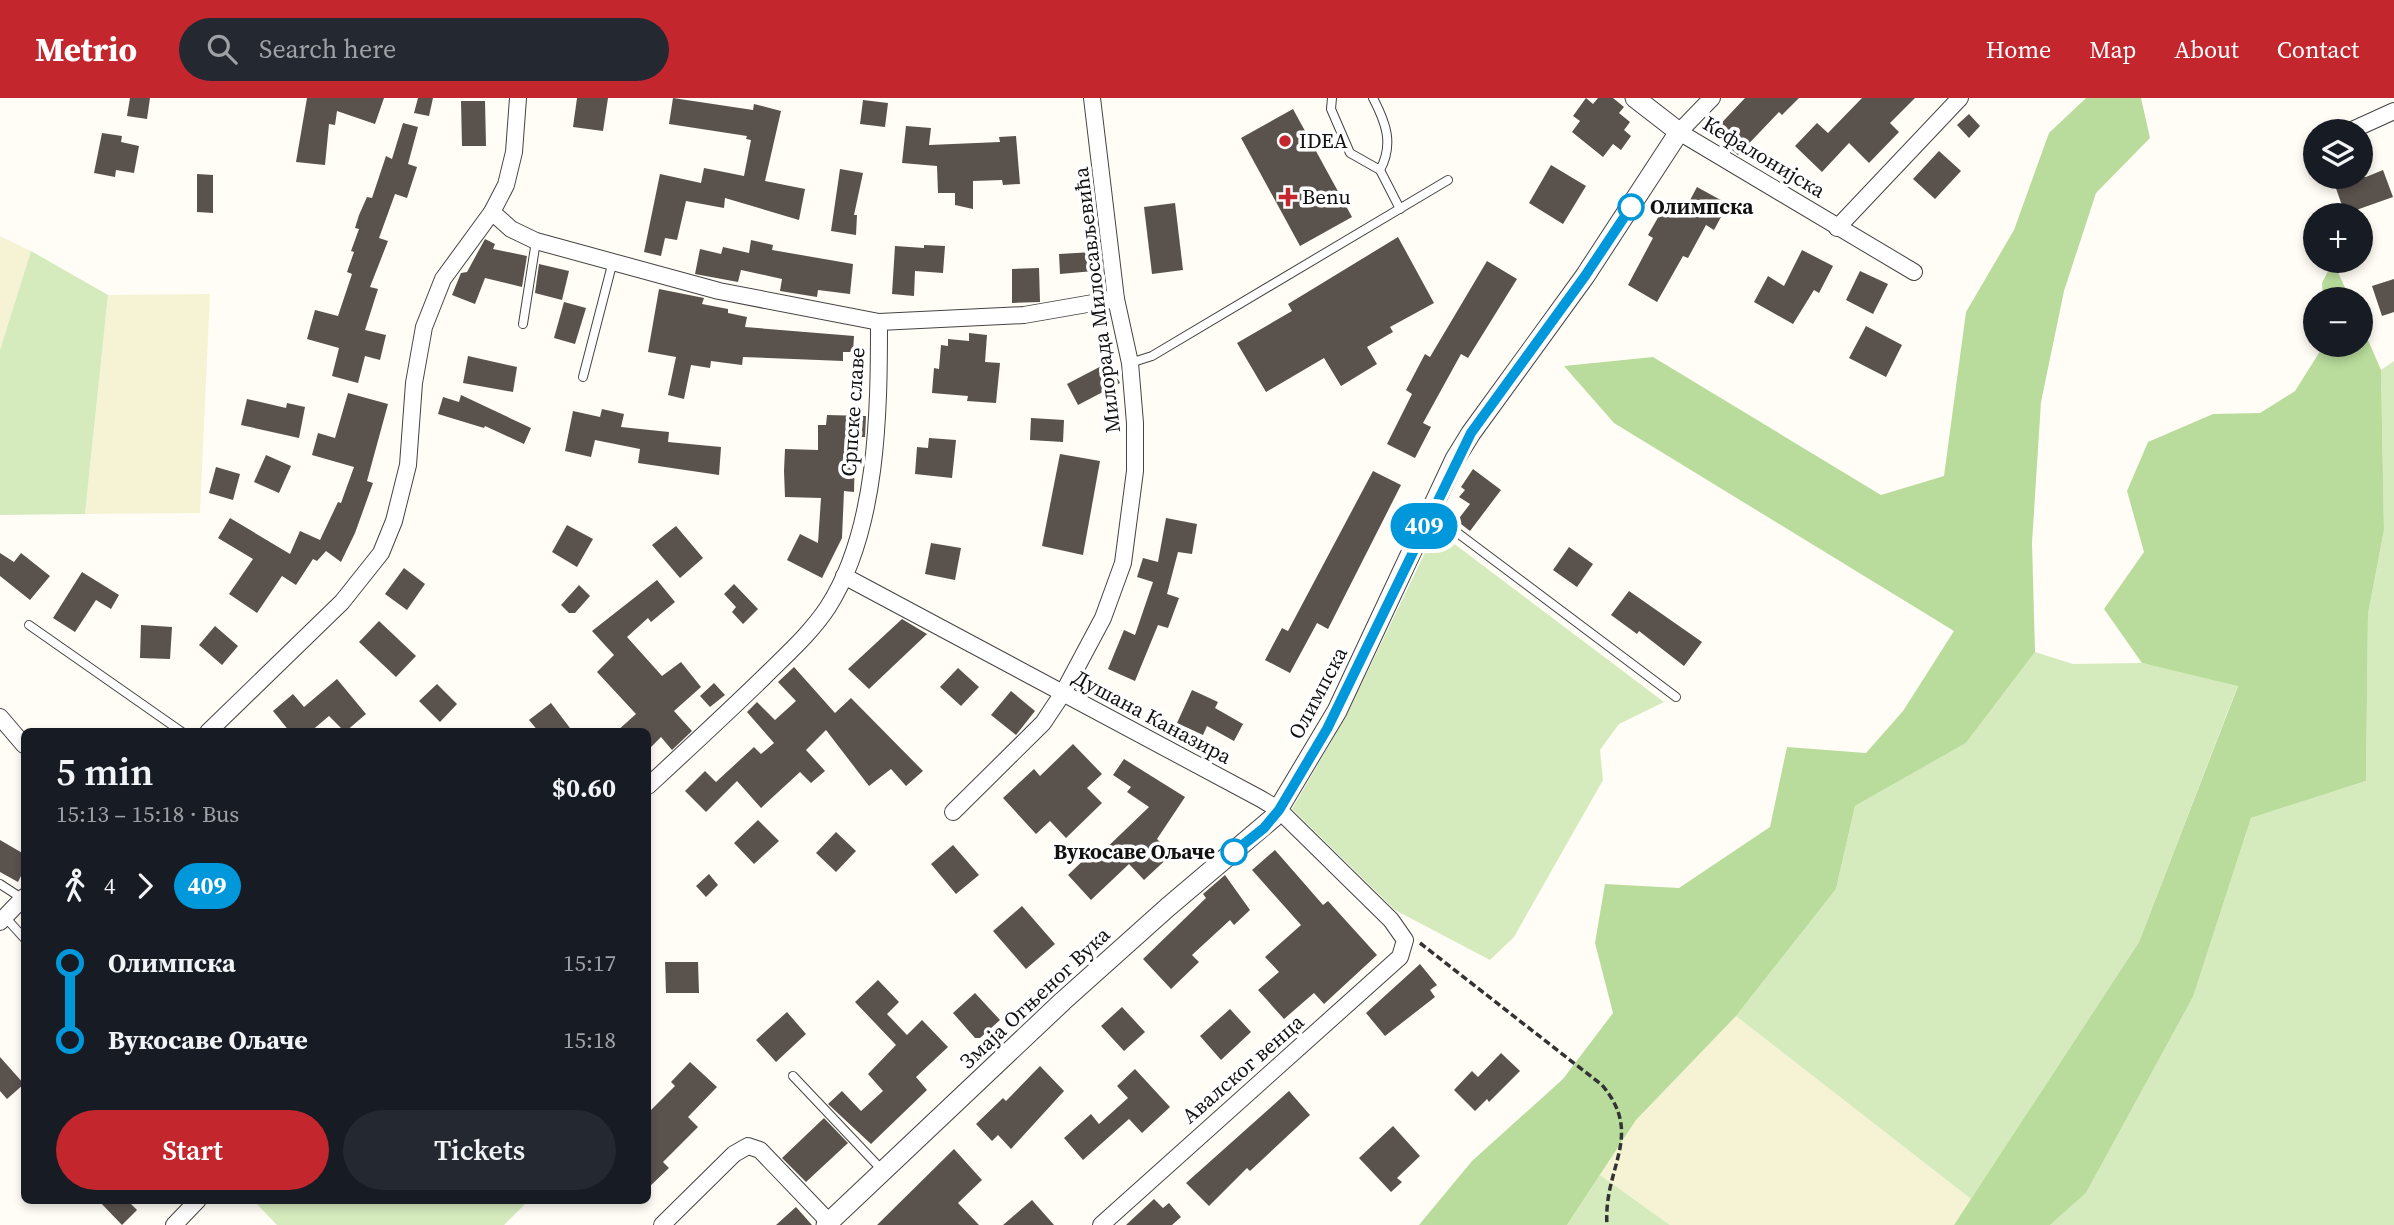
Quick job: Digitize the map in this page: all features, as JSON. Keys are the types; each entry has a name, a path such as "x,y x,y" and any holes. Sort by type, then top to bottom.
{"street":[{"path":"212,728 342,602 381,553 394,520 408,465 414,383 424,327 435,296 453,261 492,212 506,185 512,163 518,98"},
{"name":"Милорада Милосављевића","path":"953,811 1043,723 1063,693 1103,618 1123,563 1135,471 1130,363 1116,299 1092,98"},
{"name":"Кефалонијска","path":"1635,98 1679,132 1914,272"},
{"path":"1679,132 1712,98"},
{"path":"1837,228 1960,98"},
{"path":"2373,121 2394,111"},
{"name":"Олимпска","path":"1279,810 1337,711 1455,459 1485,410 1585,276 1679,132"},
{"name":"Српске славе","path":"492,212 511,229 536,241 719,291 879,322 876,429 871,474 861,524 844,576 827,608 793,648 651,783"},
{"path":"879,322 1024,315 1116,299"},
{"name":"Душана Каназира","path":"844,576 1279,810 1391,920 1405,940"},
{"path":"0,717 21,742"},
{"name":"Змаја Огњеног Вука","path":"827,1224 1063,1001 1168,907 1264,828 1279,810"},
{"path":"2,919 21,901"},
{"name":"Авалског венца","path":"1101,1225 1400,957 1405,940"},
{"path":"662,1225 734,1154 748,1146 760,1150 827,1224"},
{"path":"174,1225 194,1204"}],"lane":[{"path":"1332,98 1331,109 1350,153 1380,170 1400,209"},
{"path":"1373,98 1389,138 1389,153 1380,170"},
{"path":"1130,363 1152,356 1448,180"},
{"path":"523,324 536,241"},
{"path":"583,377 613,261"},
{"path":"1430,513 1676,697"},
{"path":"29,625 176,728"},
{"path":"0,884 21,896"},
{"path":"2,919 21,935"},
{"path":"793,1076 884,1171"}],"path":[{"path":"1405,940 1420,944 1602,1085 1612,1097 1624,1129 1608,1191 1607,1225"}],"shaded area":[{"path":"0,236 31,251 0,350"},
{"path":"210,294 200,513 85,514 108,295"},
{"path":"1736,1016 1971,1199 1954,1225 1670,1225 1600,1175 1636,1120"}],"green space":[{"path":"2086,98 2141,98 2150,138 2096,193 2064,291 2041,402 2032,543 2035,652 1966,743 1855,806 1836,889 1736,1016 1636,1120 1567,1225 1419,1225 1472,1161 1563,1079 1613,1013 1595,943 1605,884 1679,888 1770,827 1787,747 1866,753 1903,711 1954,631 1614,423 1564,366 1653,357 1881,495 1944,476 1966,312 2014,230 2049,133"},
{"path":"31,251 108,295 85,514 0,515 0,350"},
{"path":"2327,273 2338,273 2345,287 2322,287"},
{"path":"2373,352 2381,370 2384,530 2368,614 2366,781 2251,818 2193,997 2086,1193 2050,1225 1954,1225 2139,942 2238,686 2142,663 2104,609 2144,552 2127,491 2148,442 2213,414 2260,413 2295,391 2316,357 2373,357"},
{"path":"2394,361 2394,1225 2050,1225 2086,1193 2193,997 2251,818 2366,781 2368,614 2384,530 2381,370"},
{"path":"1436,530 1664,702 1619,724 1600,750 1603,780 1514,937 1490,960 1395,910 1292,809 1345,718"},
{"path":"2035,652 2073,664 2142,663 2238,685 2139,942 1971,1199 1736,1016 1836,889 1855,806 1966,743"},
{"path":"1600,1175 1670,1225 1567,1225"},
{"path":"257,1204 525,1204 504,1225 277,1225"}],"building":[{"path":"130,98 150,98 147,119 127,116"},
{"path":"307,98 384,98 375,124 337,111 335,125 329,124 325,165 296,162"},
{"path":"418,98 433,98 429,116 414,113"},
{"path":"577,98 608,98 603,131 573,127"},
{"path":"673,98 753,110 754,104 781,111 765,181 805,189 799,220 725,198 724,208 686,201 677,240 665,238 661,256 644,252 660,174 701,183 704,168 744,176 751,140 746,139 747,136 669,124"},
{"path":"1586,98 1593,104 1598,98 1613,98 1624,107 1619,113 1630,122 1624,130 1631,136 1621,150 1613,144 1603,157 1572,132 1580,121 1573,116"},
{"path":"1745,98 1799,98 1782,115 1779,112 1738,155 1712,133"},
{"path":"1862,98 1915,98 1890,123 1899,132 1869,163 1849,143 1822,172 1795,146 1817,123 1828,133"},
{"path":"863,100 888,103 885,127 860,124"},
{"path":"461,101 485,101 486,146 462,146"},
{"path":"1293,109 1352,217 1300,246 1241,138"},
{"path":"1969,114 1980,126 1969,138 1957,125"},
{"path":"403,123 418,127 408,164 417,167 407,198 395,194 379,238 388,241 370,287 378,289 365,330 386,335 380,360 365,356 358,383 332,376 339,348 307,339 315,310 338,316 352,274 347,272 359,229 355,228 359,215 367,197 372,198 386,156 392,159"},
{"path":"906,126 931,128 929,145 1000,142 999,137 1016,136 1020,184 1003,185 1002,180 973,181 973,209 955,205 955,193 938,193 937,166 902,163"},
{"path":"102,133 122,136 121,142 139,146 134,173 116,170 115,177 94,173"},
{"path":"1939,151 1961,171 1935,199 1913,179"},
{"path":"1551,165 1586,186 1563,224 1529,203"},
{"path":"840,169 863,173 854,215 857,215 856,235 831,231"},
{"path":"2383,170 2393,197 2373,204 2341,203 2336,189 2373,189 2373,174"},
{"path":"197,174 213,175 213,213 197,212"},
{"path":"1697,187 1728,204 1714,230 1706,225 1688,258 1683,256 1657,302 1628,285 1653,238 1648,235 1664,207 1681,217"},
{"path":"1175,203 1183,270 1152,274 1144,207"},
{"path":"1398,237 1434,303 1390,327 1393,332 1367,347 1377,364 1341,386 1324,358 1266,392 1237,343 1292,311 1288,304"},
{"path":"485,239 495,244 493,249 527,256 522,287 485,278 475,304 452,295 461,273 467,272"},
{"path":"751,240 773,245 772,250 853,264 850,294 818,290 817,297 780,291 782,279 741,270 738,282 695,274 700,249 721,254 723,247 749,253"},
{"path":"924,245 945,246 943,273 915,271 914,296 892,294 895,246 924,248"},
{"path":"1802,250 1833,266 1819,293 1814,290 1793,324 1754,302 1768,276 1784,286"},
{"path":"1093,252 1094,271 1060,274 1059,254"},
{"path":"1487,261 1517,279 1468,358 1461,354 1423,423 1431,427 1415,458 1387,444 1412,394 1406,390 1425,354 1430,357"},
{"path":"539,264 569,271 562,300 535,293"},
{"path":"1039,268 1040,302 1012,303 1012,269"},
{"path":"1860,271 1888,284 1873,314 1846,300"},
{"path":"2394,279 2394,312 2382,316 2372,286"},
{"path":"659,289 704,298 702,304 728,309 728,313 747,317 745,327 854,336 853,352 843,352 843,361 743,357 742,365 711,361 710,368 691,365 684,399 668,395 676,357 648,352"},
{"path":"564,302 586,308 575,344 554,338"},
{"path":"1866,326 1902,345 1886,377 1849,358"},
{"path":"969,333 987,335 985,362 1000,363 996,403 967,401 968,396 932,393 934,368 939,369 941,345 948,346 948,339 969,341"},
{"path":"468,356 517,367 513,392 463,383"},
{"path":"1109,362 1120,383 1078,405 1067,384"},
{"path":"348,393 388,404 367,481 373,483 355,533 341,562 326,551 317,561 313,559 296,585 282,576 257,613 229,594 253,559 218,538 230,518 290,554 300,531 320,540 338,502 341,503 354,467 312,455 318,433 335,438"},
{"path":"461,395 531,428 524,444 485,426 484,428 438,414 443,397 459,402"},
{"path":"247,399 286,408 287,403 305,407 299,438 241,425"},
{"path":"602,409 624,414 621,427 669,432 668,442 721,447 719,475 638,463 640,449 595,440 591,457 565,451 573,411 600,417"},
{"path":"827,415 866,416 865,437 858,437 855,449 854,492 844,491 842,538 822,578 787,560 800,534 818,543 821,498 785,497 784,471 785,449 818,450 818,425 826,425"},
{"path":"1031,418 1064,420 1063,442 1030,440"},
{"path":"929,438 956,440 952,478 915,474 917,447 928,448"},
{"path":"1060,454 1100,461 1083,555 1042,546"},
{"path":"266,455 291,466 279,493 254,482"},
{"path":"216,467 240,474 233,500 209,493"},
{"path":"1473,469 1501,490 1470,531 1457,521 1470,504 1459,497 1465,490 1461,487"},
{"path":"1373,471 1401,485 1328,629 1317,623 1290,673 1265,660 1282,628 1288,631"},
{"path":"1166,518 1197,524 1192,554 1178,552 1167,594 1179,598 1168,628 1158,625 1135,681 1108,669 1124,630 1135,635 1153,582 1137,577 1143,558 1158,562"},
{"path":"567,525 593,539 577,567 552,552"},
{"path":"676,526 703,558 680,578 652,545"},
{"path":"931,543 961,548 955,580 925,574"},
{"path":"1569,547 1593,564 1577,587 1553,570"},
{"path":"0,553 14,562 21,553 50,576 30,600 0,576"},
{"path":"404,568 425,584 407,610 385,594"},
{"path":"82,572 119,595 111,609 96,600 75,632 53,618"},
{"path":"657,580 675,602 651,622 648,618 627,637 662,676 681,662 701,687 674,711 692,731 672,750 661,737 651,747 651,728 620,728 636,714 597,672 614,655 592,631"},
{"path":"734,584 758,609 743,624 732,612 736,607 724,594"},
{"path":"579,585 590,596 575,613 569,613 561,605"},
{"path":"1629,591 1702,642 1684,666 1639,631 1637,634 1611,615"},
{"path":"902,619 927,634 869,689 848,669"},
{"path":"379,621 416,656 396,677 359,642"},
{"path":"141,625 172,627 170,659 140,658"},
{"path":"215,626 238,646 222,665 199,645"},
{"path":"794,667 835,713 851,698 923,771 906,786 891,769 869,786 826,730 806,750 825,771 811,783 800,772 761,808 737,781 706,812 685,791 705,771 716,782 754,747 761,754 774,743 747,712 757,702 775,720 796,701 778,682"},
{"path":"958,668 979,687 961,706 940,687"},
{"path":"337,679 366,714 350,728 341,728 329,716 315,728 287,728 273,711 293,694 304,707"},
{"path":"714,683 725,695 710,707 700,696"},
{"path":"437,684 457,704 440,722 419,701"},
{"path":"1192,690 1218,702 1215,708 1243,724 1234,741 1207,726 1203,735 1177,723"},
{"path":"1011,691 1035,711 1016,735 991,715"},
{"path":"551,703 570,728 536,728 529,720"},
{"path":"1073,744 1102,774 1087,788 1102,803 1066,838 1050,821 1036,834 1003,798 1034,769 1040,776"},
{"path":"1124,759 1185,797 1157,839 1172,854 1144,880 1129,864 1091,900 1068,875 1092,852 1097,857 1149,807 1127,792 1131,787 1113,775"},
{"path":"758,820 779,841 754,864 734,843"},
{"path":"836,832 856,851 836,872 816,853"},
{"path":"0,840 21,852 21,876 18,882 0,872"},
{"path":"953,845 979,875 956,894 931,864"},
{"path":"1275,850 1323,905 1328,901 1377,955 1324,1004 1314,993 1284,1019 1258,990 1279,972 1265,957 1301,925 1252,870"},
{"path":"709,874 718,885 706,897 696,886"},
{"path":"1225,875 1250,910 1234,925 1230,920 1192,955 1199,962 1171,989 1143,959 1206,898 1203,894"},
{"path":"1022,906 1055,944 1026,969 993,931"},
{"path":"665,962 698,962 699,993 666,993"},
{"path":"1420,964 1437,985 1430,990 1435,997 1385,1036 1366,1013"},
{"path":"878,980 899,1002 887,1014 907,1035 922,1020 948,1047 916,1077 927,1090 871,1144 828,1104 842,1091 861,1111 883,1091 868,1074 896,1045 855,1002"},
{"path":"975,993 1000,1020 980,1038 975,1038 953,1013"},
{"path":"1122,1007 1145,1032 1124,1051 1101,1026"},
{"path":"1230,1009 1251,1032 1221,1060 1200,1036"},
{"path":"787,1012 806,1034 776,1062 756,1040"},
{"path":"1501,1053 1520,1071 1489,1102 1487,1099 1475,1111 1454,1090 1472,1071 1478,1077"},
{"path":"0,1057 21,1081 21,1087 7,1099 0,1091"},
{"path":"690,1062 717,1087 688,1117 698,1127 663,1162 669,1168 651,1185 651,1110 675,1086 671,1082"},
{"path":"1040,1066 1064,1091 1011,1149 998,1135 992,1141 976,1124 1003,1098 1006,1101"},
{"path":"1135,1069 1170,1107 1142,1133 1129,1119 1083,1160 1064,1138 1091,1114 1099,1124 1128,1098 1117,1086"},
{"path":"1289,1091 1310,1115 1250,1171 1247,1168 1209,1206 1186,1183"},
{"path":"824,1118 848,1143 806,1182 782,1158"},
{"path":"1393,1126 1420,1156 1397,1178 1402,1182 1391,1192 1359,1158"},
{"path":"954,1149 982,1180 958,1203 979,1225 877,1225"},
{"path":"1154,1199 1163,1208 1169,1203 1181,1217 1172,1225 1126,1225"},
{"path":"1032,1200 1054,1225 1003,1225"},
{"path":"102,1204 131,1204 137,1210 122,1225"},
{"path":"796,1207 812,1225 776,1225"}],"bus line":[{"name":"409","path":"1234,852 1273,818 1327,729 1455,459 1485,410 1585,276 1631,207"}],"place":[{"name":"IDEA","path":"1285,141"},
{"name":"Benu","path":"1288,197"},
{"name":"Олимпска","path":"1631,207"},
{"name":"Вукосаве Ољаче","path":"1234,852"}]}
